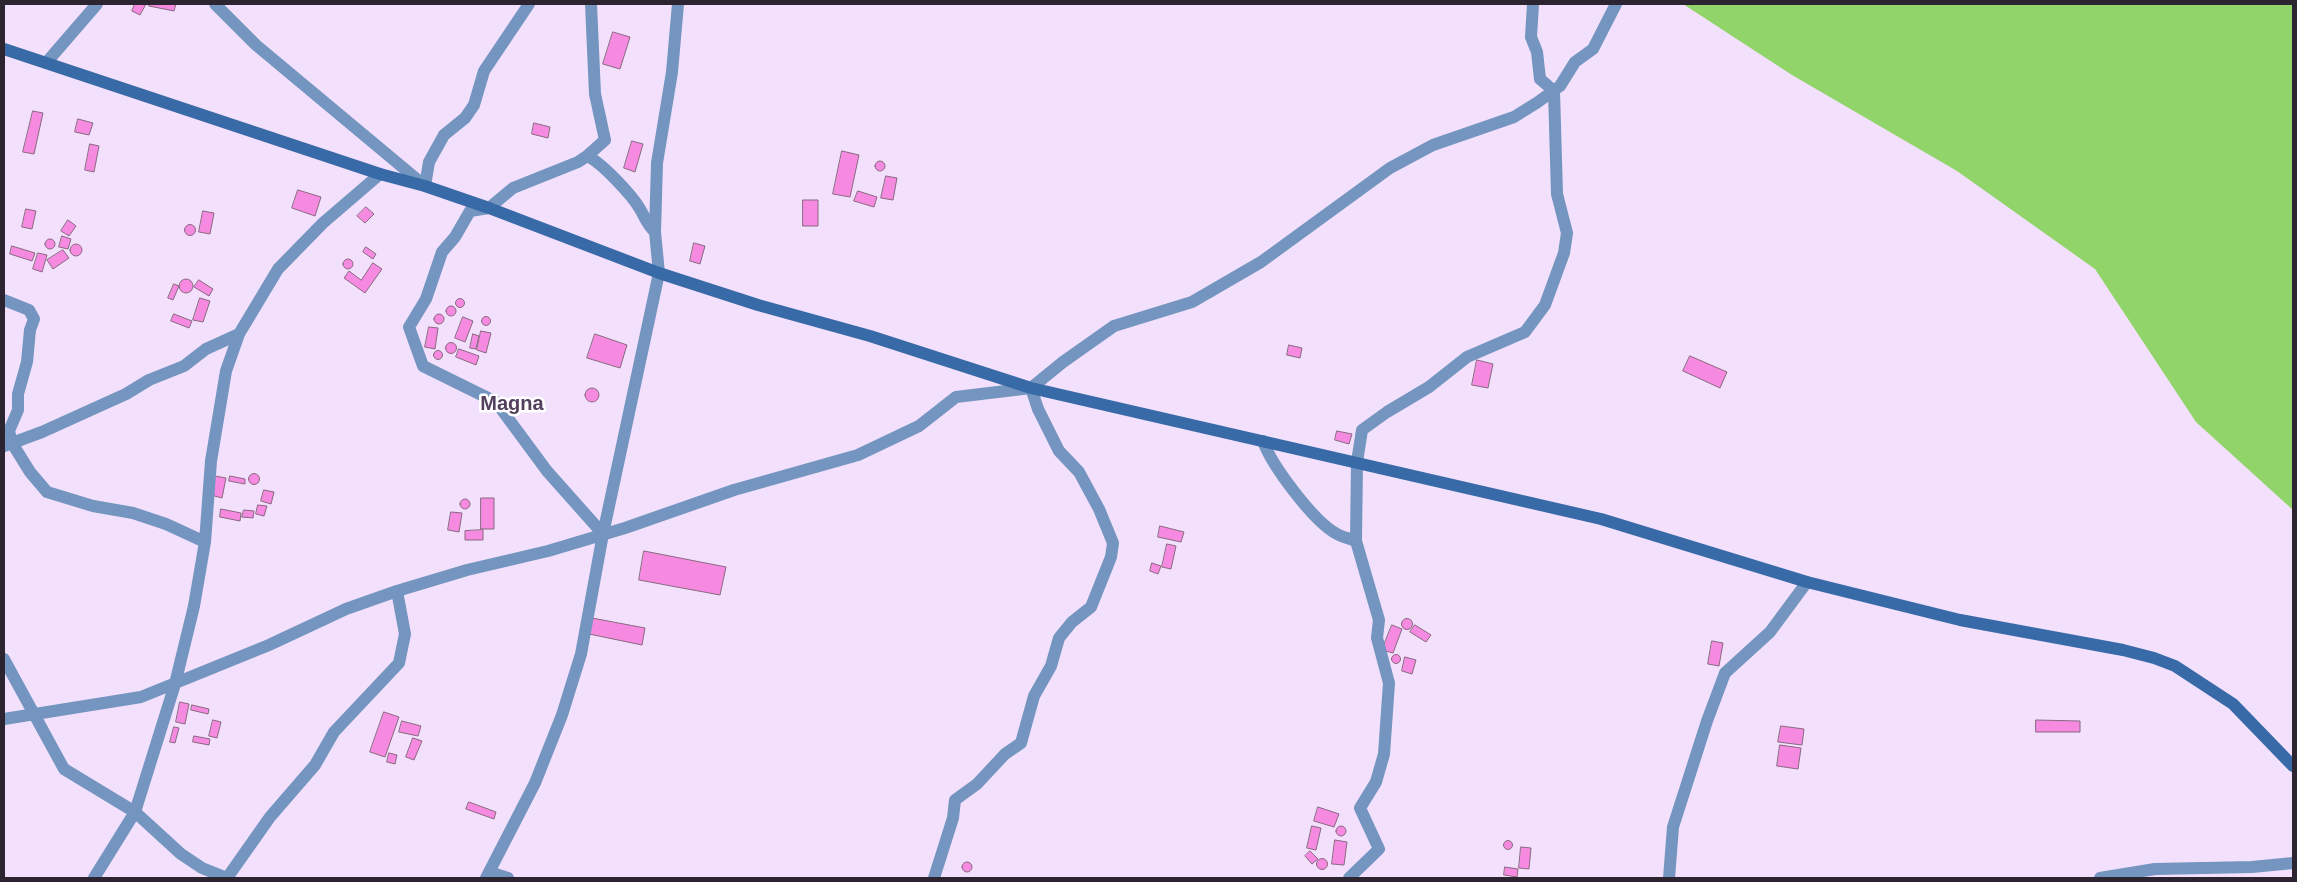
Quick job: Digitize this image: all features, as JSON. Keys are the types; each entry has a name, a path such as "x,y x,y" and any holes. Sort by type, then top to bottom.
{"street":[{"path":"46,63 97,4"},
{"path":"215,4 256,45 425,186"},
{"path":"425,186 429,162 436,149 444,136 465,118 474,105 484,71 529,4"},
{"path":"591,4 594,94 605,140 578,162 514,188 489,208 470,211 455,237 442,252 426,299 409,327 423,366 496,402 547,471 603,534"},
{"path":"508,878 488,875 535,783 562,715 581,654 603,534 659,272 655,232 657,163 672,72 678,4"},
{"path":"1533,4 1531,37 1537,52 1540,80 1554,90"},
{"path":"4,719 141,697 346,609 467,570 548,551 734,490 858,455 919,426 956,398 1031,388 1063,362 1114,326 1192,302 1261,262 1390,168 1433,145 1514,117 1560,86 1575,62 1593,49 1616,4"},
{"path":"4,49 380,174 425,186 659,272 758,304 870,336 1031,388 1601,519 1807,582 1960,620 2124,650 2154,658 2175,666 2233,704 2293,766"},
{"path":"1349,878 1379,849 1360,808 1376,782 1384,754 1389,683 1377,638 1379,620 1356,541 1357,462 1362,430 1387,412 1429,387 1467,357 1525,332 1545,305 1564,253 1567,233 1557,194 1554,90"},
{"path":"587,156 596,160 628,192 641,211 644,222 655,232"},
{"path":"94,878 135,812 175,684 194,606 205,542 211,461 226,371 239,334 278,269 323,223 380,174"},
{"path":"4,300 29,310 34,319 30,330 27,362 18,394 18,410 9,431 8,444 30,472 47,492 93,506 133,513 166,524 205,542"},
{"path":"8,444 126,394 149,380 184,366 206,348 239,334"},
{"path":"934,878 952,818 955,800 977,784 1005,754 1020,743 1034,696 1051,666 1059,638 1072,622 1091,607 1111,557 1113,543 1098,509 1078,472 1059,451 1038,409 1031,388"},
{"path":"1263,441 1278,472 1304,503 1336,534 1356,541"},
{"path":"1669,878 1673,827 1706,721 1725,673 1770,632 1807,582"},
{"path":"4,659 64,769 135,812 181,854 202,868 227,878 270,817 315,765 334,732 399,664 405,634 398,591"},
{"path":"2100,878 2155,869 2252,867 2293,863"}],"green space":[{"path":"1683,4 2293,4 2293,510 2196,422 2095,269 1957,171 1792,75"}],"building":[{"path":"135,4 146,4 140,15 132,11"},
{"path":"150,4 176,4 174,11 149,6"},
{"path":"613,32 630,37 620,69 603,64"},
{"path":"33,111 43,113 34,154 23,152"},
{"path":"78,119 93,123 89,135 75,132"},
{"path":"534,123 550,127 548,138 532,134"},
{"path":"632,141 643,144 635,172 624,168"},
{"path":"90,144 99,146 94,172 85,170"},
{"path":"842,151 859,155 850,197 833,194"},
{"path":"878,161 882,161 885,166 884,170 878,171 875,168 875,164"},
{"path":"886,176 897,178 893,200 881,198"},
{"path":"298,190 321,197 315,216 292,208"},
{"path":"858,191 877,197 874,207 854,201"},
{"path":"803,200 818,200 818,226 803,226"},
{"path":"366,207 374,214 365,223 357,216"},
{"path":"26,209 36,211 32,229 22,227"},
{"path":"203,211 214,213 210,234 199,232"},
{"path":"68,220 76,226 69,236 61,231"},
{"path":"190,224 196,230 190,236 184,230"},
{"path":"62,236 71,239 68,249 59,247"},
{"path":"50,239 55,244 50,249 45,244"},
{"path":"694,243 705,246 700,264 690,261"},
{"path":"74,244 78,244 82,250 78,256 74,256 70,252 70,248"},
{"path":"12,246 35,253 32,261 10,254"},
{"path":"366,247 376,254 373,259 363,252"},
{"path":"63,250 69,258 53,269 47,260"},
{"path":"38,253 47,255 42,272 33,269"},
{"path":"346,259 350,259 353,264 352,268 346,269 343,266 343,262"},
{"path":"373,263 382,269 365,293 344,278 349,271 361,280"},
{"path":"186,279 191,281 193,286 191,291 186,293 181,291 179,286 181,281"},
{"path":"199,280 213,289 209,296 194,287"},
{"path":"174,284 179,286 173,300 168,298"},
{"path":"200,298 210,301 203,322 193,320"},
{"path":"460,298 465,303 460,308 455,303"},
{"path":"449,306 453,306 456,311 455,315 449,316 446,313 446,309"},
{"path":"174,314 192,321 189,328 171,321"},
{"path":"439,314 444,319 439,324 434,319"},
{"path":"486,316 491,321 486,326 481,321"},
{"path":"463,317 473,321 465,342 455,338"},
{"path":"429,327 438,328 435,349 425,347"},
{"path":"481,331 491,333 486,353 477,350"},
{"path":"473,334 479,336 476,349 470,348"},
{"path":"595,334 627,345 620,368 587,358"},
{"path":"451,342 457,348 451,354 445,348"},
{"path":"1289,345 1302,348 1300,358 1287,355"},
{"path":"459,349 479,356 476,365 456,357"},
{"path":"438,351 442,355 438,359 434,355"},
{"path":"1690,356 1727,372 1720,388 1683,371"},
{"path":"1477,360 1493,364 1488,388 1472,385"},
{"path":"589,388 595,388 599,395 595,402 589,402 585,398 585,392"},
{"path":"1337,431 1352,434 1349,444 1335,440"},
{"path":"254,473 260,479 254,485 248,479"},
{"path":"215,476 226,478 222,498 211,495"},
{"path":"230,476 245,479 245,484 229,481"},
{"path":"264,490 274,492 271,504 261,501"},
{"path":"481,498 494,498 494,529 481,529"},
{"path":"463,499 467,499 470,504 469,508 463,509 460,506 460,502"},
{"path":"258,505 267,506 264,516 256,514"},
{"path":"221,509 241,513 240,521 220,517"},
{"path":"244,510 254,511 253,518 242,517"},
{"path":"451,512 462,513 459,532 448,530"},
{"path":"1160,526 1184,532 1181,542 1158,537"},
{"path":"483,530 483,540 465,540 465,531"},
{"path":"1167,544 1176,546 1171,569 1162,567"},
{"path":"644,551 726,567 720,595 639,580"},
{"path":"1152,563 1161,566 1158,574 1150,571"},
{"path":"592,618 645,628 642,645 589,634"},
{"path":"1407,618 1413,624 1407,630 1401,624"},
{"path":"1392,625 1402,629 1393,653 1382,650"},
{"path":"1415,625 1431,635 1426,642 1410,632"},
{"path":"1712,641 1723,643 1719,666 1708,664"},
{"path":"1396,654 1401,659 1396,664 1391,659"},
{"path":"1405,657 1416,660 1412,674 1402,671"},
{"path":"180,702 189,704 185,724 176,722"},
{"path":"192,705 209,709 208,714 191,710"},
{"path":"384,712 399,717 385,757 370,752"},
{"path":"213,720 221,722 217,738 209,736"},
{"path":"2036,720 2080,721 2080,732 2036,732"},
{"path":"402,721 421,726 418,736 399,732"},
{"path":"1781,726 1804,729 1802,745 1778,742"},
{"path":"174,727 179,728 175,743 170,742"},
{"path":"194,736 210,739 209,745 193,742"},
{"path":"413,738 422,741 414,760 406,757"},
{"path":"1780,745 1801,748 1798,769 1777,766"},
{"path":"389,753 397,755 395,764 387,762"},
{"path":"469,802 496,812 494,819 466,809"},
{"path":"1318,807 1339,814 1334,827 1314,821"},
{"path":"1312,826 1321,828 1316,850 1307,848"},
{"path":"1339,826 1343,826 1346,831 1345,835 1339,836 1336,833 1336,829"},
{"path":"1335,840 1347,842 1344,865 1332,864"},
{"path":"1508,840 1513,845 1508,850 1503,845"},
{"path":"1521,847 1531,848 1529,869 1519,868"},
{"path":"1310,851 1318,859 1312,864 1305,856"},
{"path":"1320,859 1324,859 1327,864 1326,868 1320,869 1317,866 1317,862"},
{"path":"967,862 972,867 967,872 962,867"},
{"path":"1505,867 1518,869 1517,877 1504,875"}],"district":[{"name":"Magna","path":"512,404"}]}
